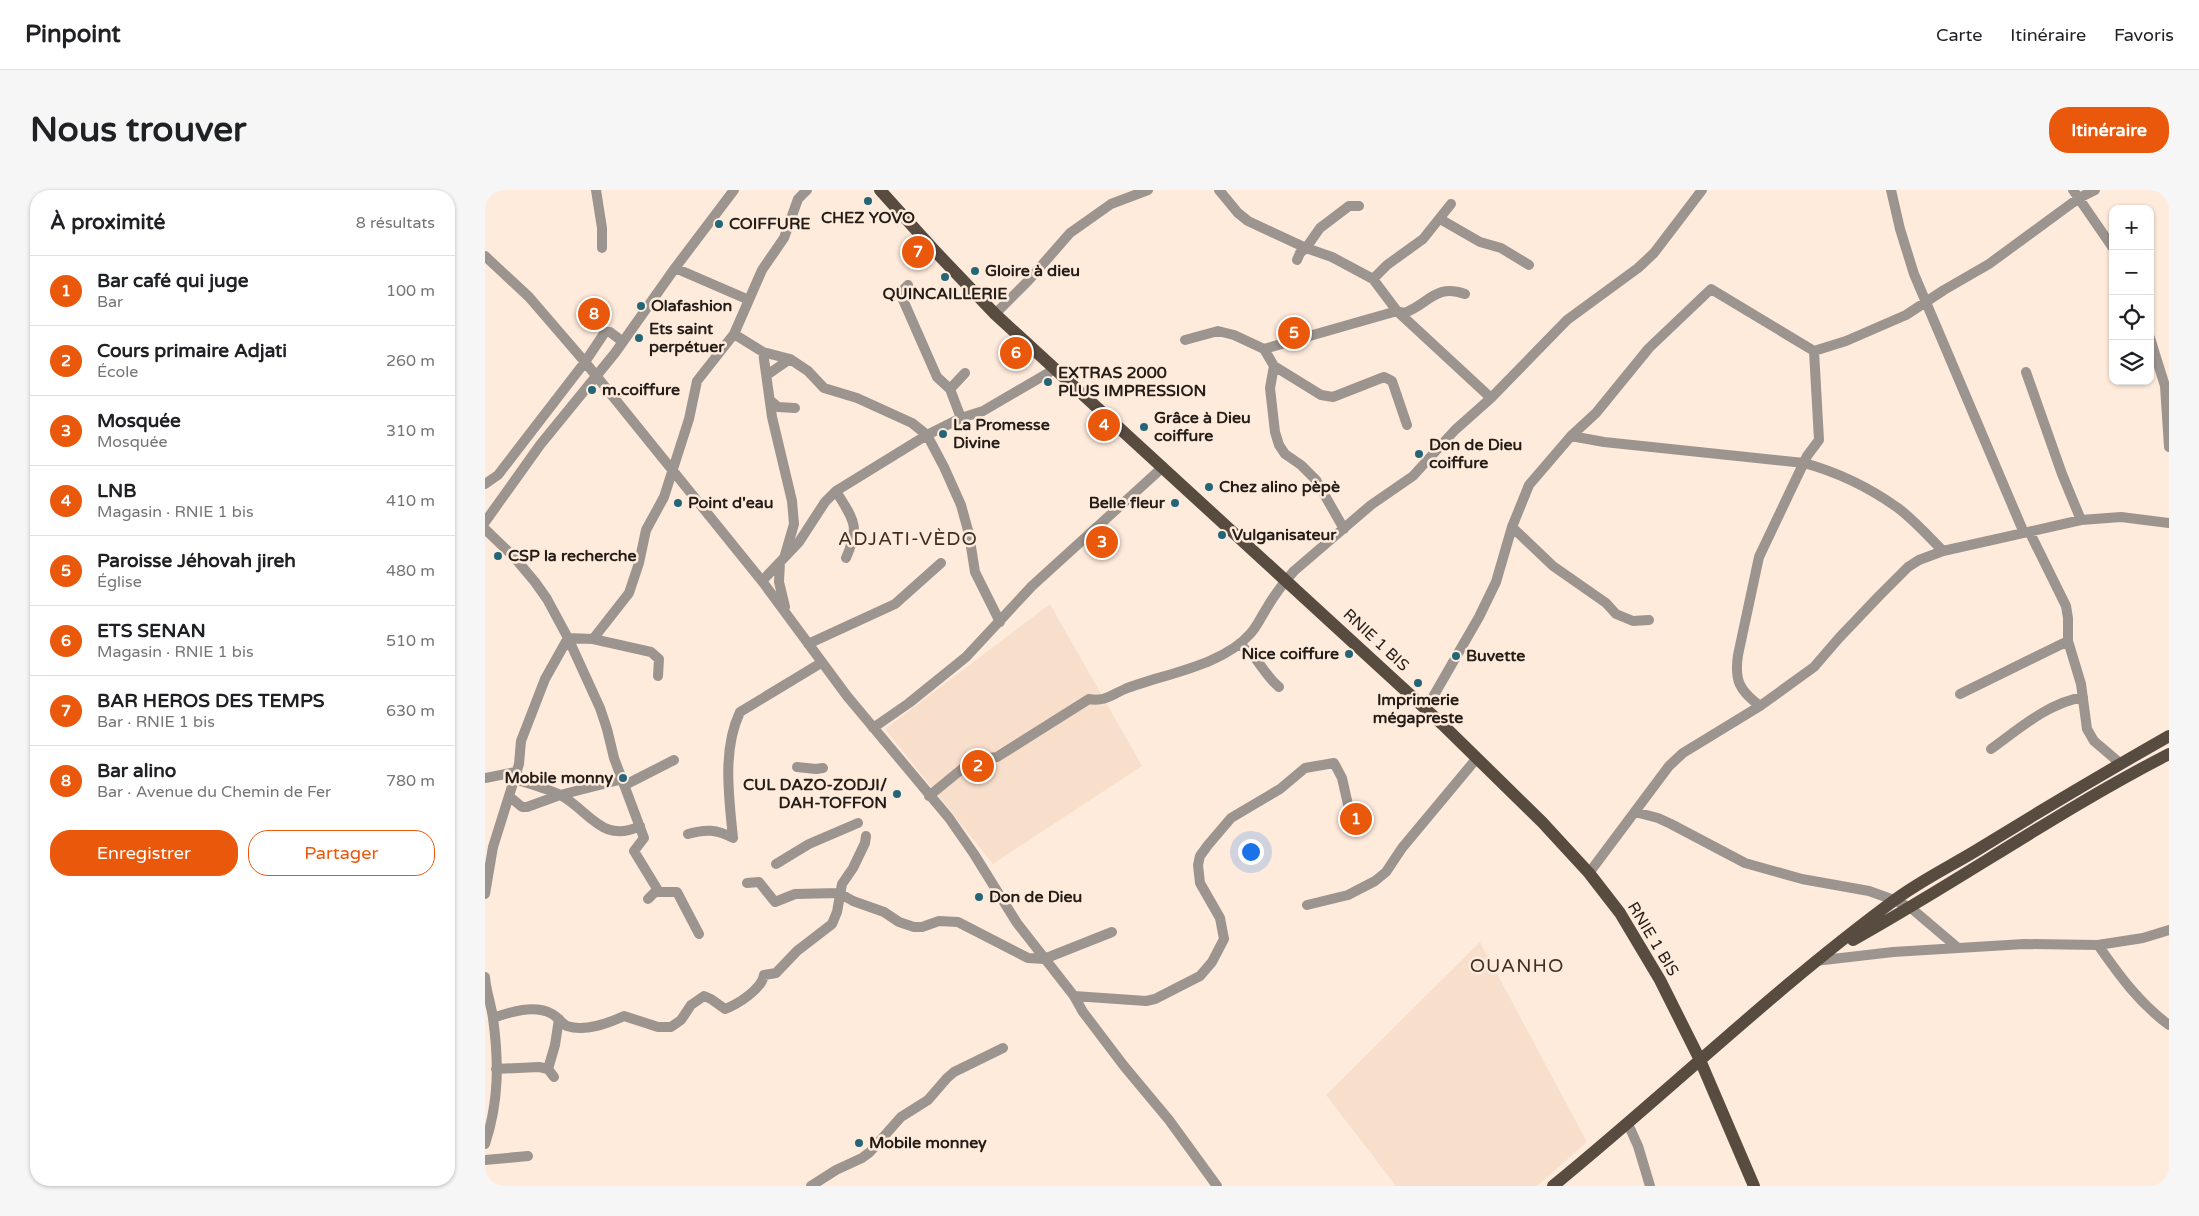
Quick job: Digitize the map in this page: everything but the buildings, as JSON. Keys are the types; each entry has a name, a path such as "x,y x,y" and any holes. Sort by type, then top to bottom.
{"main road":[{"name":"RNIE 1 BIS","path":"880,190 995,314 1426,709 1542,822 1589,873 1620,913 1643,949 1700,1060 1754,1186"},
{"path":"1553,1186 1628,1124 1815,961 1894,900 2082,785 2169,736"},
{"path":"1815,961 1911,908 2091,798 2169,754"}],"street":[{"path":"596,190 602,228 601,248"},
{"path":"485,522 540,445 623,342 675,268 734,190"},
{"path":"593,638 629,593 639,563 646,530 664,498 689,418 697,381 733,334 762,270 784,238 798,199 807,190"},
{"path":"995,314 1028,281 1070,233 1111,204 1148,190"},
{"path":"1219,190 1238,213 1248,220 1306,248 1332,257 1373,279 1397,310 1491,398"},
{"path":"929,796 973,760 997,757 1089,699 1099,701 1106,699 1124,690 1204,663 1241,643 1251,634 1286,580 1371,505 1413,476 1455,430 1491,398 1567,320 1638,268 1654,253 1702,190"},
{"path":"1891,190 1900,229 1925,302 2027,533 2050,571 2065,606 2069,618 2068,641 2081,684 2084,716 2089,735 2121,764"},
{"path":"1814,352 1846,341 1906,315 1989,264 2076,194 2095,190"},
{"path":"2076,194 2109,242"},
{"path":"1373,279 1387,265 1423,239 1451,204"},
{"path":"1297,260 1299,254 1306,248 1320,228 1349,206 1359,206"},
{"path":"1440,219 1480,242 1501,248 1529,265"},
{"path":"485,256 529,297 585,362 595,377 762,582 821,663 949,818 1012,915 1044,959 1074,996 1083,1012 1124,1066 1169,1120 1217,1186"},
{"path":"675,268 749,300"},
{"path":"909,285 900,293 909,318 937,378 950,389 961,418"},
{"path":"1264,349 1397,310 1404,313 1408,312 1437,293 1452,289 1465,294"},
{"path":"1426,709 1479,617 1496,582 1512,527 1529,485 1571,436 1596,412 1649,348 1711,289 1814,352"},
{"path":"1185,340 1219,331 1240,337 1264,349 1274,366 1321,395 1333,397 1388,377 1392,380 1407,425"},
{"path":"485,484 497,476 585,362 605,332 610,332 623,342"},
{"path":"733,334 763,352 790,359 808,371 824,388 857,398 912,423 927,436 944,467 961,505 975,572 1000,622"},
{"path":"2151,340 2167,387 2169,446"},
{"path":"763,352 772,417 792,501 793,524 783,559 779,582 782,602 789,619"},
{"path":"1760,706 1746,696 1739,684 1736,670 1737,656 1759,557 1804,463 1819,440 1814,352"},
{"path":"767,375 790,359"},
{"path":"1274,366 1270,388 1276,440 1285,454 1301,465 1316,480 1344,528"},
{"path":"762,582 799,542 825,502 836,491 927,436 961,418 983,411 1055,369"},
{"path":"950,389 965,372"},
{"path":"2026,372 2062,474 2081,520"},
{"path":"771,401 778,407 795,408"},
{"path":"1571,436 1603,442 1804,463 1829,470 1899,508 1943,551"},
{"path":"873,728 909,703 966,657 1032,586 1163,467"},
{"path":"836,491 851,514 855,531 846,558"},
{"path":"1589,873 1669,766 1683,753 1760,706 1814,667 1839,638 1908,567 1925,557 1943,551 2081,520 2121,517 2169,523"},
{"path":"1512,527 1553,566 1606,603 1617,614 1633,621 1649,620"},
{"path":"485,529 514,557 535,582 547,598 568,638 600,708 614,758 644,838 634,852 659,892"},
{"path":"808,644 895,604 941,563"},
{"path":"568,638 593,638 656,655 659,659 658,676"},
{"path":"485,894 489,847 510,797 519,764 521,741 545,679 568,638"},
{"path":"1960,694 2068,641"},
{"path":"1241,643 1243,648 1253,656 1271,681 1279,687"},
{"path":"687,834 714,830 733,838 729,790 730,748 733,726 740,712 821,663"},
{"path":"1991,749 2049,708 2083,697"},
{"path":"2142,752 2152,763"},
{"path":"1307,905 1348,895 1375,881 1385,872 1401,848 1477,758"},
{"path":"510,797 522,808 527,808 560,795 624,782 674,760"},
{"path":"1074,996 1146,1001 1155,999 1200,976 1212,962 1224,940 1220,918 1200,883 1198,865 1208,845 1231,818 1241,810 1280,790 1305,768 1334,763 1342,778 1349,809"},
{"path":"797,767 823,768"},
{"path":"485,778 516,772"},
{"path":"516,772 521,781 560,795 601,828 611,832 629,831 640,826"},
{"path":"2082,785 2091,798"},
{"path":"1635,812 1658,818 1745,862 1802,879 1869,891 1894,900 1911,908 1958,948"},
{"path":"776,864 809,844 858,823"},
{"path":"490,1017 526,1009 551,1013 567,1026 585,1027 611,1022 624,1016 659,1028 671,1027 681,1020 691,1005 704,996 725,1010 747,998 763,981 764,976 776,973 797,952 832,924 837,912 839,893 865,843 866,836"},
{"path":"747,883 759,882 775,902 795,894 839,893 853,901 884,912 899,922 913,927 922,927 939,921 958,922 1028,958 1044,959 1112,932"},
{"path":"648,899 655,892 677,892 699,934"},
{"path":"1815,961 1893,952 2024,944 2098,944 2143,938 2169,930"},
{"path":"2098,944 2133,994 2152,1013 2169,1025"},
{"path":"485,977 497,1090 493,1119 485,1144"},
{"path":"496,1069 539,1067 551,1073 559,1020"},
{"path":"811,1186 836,1170 871,1152 901,1116 928,1100 947,1078 964,1066 1003,1048"},
{"path":"1628,1124 1638,1146 1650,1186"},
{"path":"485,1160 528,1156"}],"shaded area":[{"path":"1050,604 1142,766 993,864 885,729"},
{"path":"1480,942 1587,1142 1537,1186 1396,1186 1326,1095"}],"place":[{"name":"CHEZ YOVO","path":"868,201"},
{"name":"COIFFURE","path":"719,224"},
{"name":"BAR HEROS DES TEMPS","path":"918,252"},
{"name":"Gloire à dieu","path":"975,271"},
{"name":"QUINCAILLERIE","path":"945,277"},
{"name":"Olafashion","path":"641,306"},
{"name":"Bar alino","path":"594,314"},
{"name":"Paroisse Jéhovah jireh","path":"1294,333"},
{"name":"Ets saint perpétuer","path":"639,338"},
{"name":"ETS SENAN","path":"1016,353"},
{"name":"EXTRAS 2000 PLUS IMPRESSION","path":"1048,382"},
{"name":"m.coiffure","path":"592,390"},
{"name":"LNB","path":"1104,425"},
{"name":"Grâce à Dieu coiffure","path":"1144,427"},
{"name":"La Promesse Divine","path":"943,434"},
{"name":"Don de Dieu coiffure","path":"1419,454"},
{"name":"Chez alino pèpè","path":"1209,487"},
{"name":"Point d'eau","path":"678,503"},
{"name":"Belle fleur","path":"1175,503"},
{"name":"Vulganisateur","path":"1222,535"},
{"name":"Mosquée","path":"1102,542"},
{"name":"CSP la recherche","path":"498,556"},
{"name":"Nice coiffure","path":"1349,654"},
{"name":"Buvette","path":"1456,656"},
{"name":"Imprimerie mégapreste","path":"1418,683"},
{"name":"Cours primaire Adjati","path":"978,766"},
{"name":"Mobile monny","path":"623,778"},
{"name":"CUL DAZO-ZODJI/ DAH-TOFFON","path":"897,794"},
{"name":"Bar café qui juge","path":"1356,819"},
{"name":"Don de Dieu","path":"979,897"},
{"name":"Mobile monney","path":"859,1143"}],"district":[{"name":"ADJATI-VÈDO","path":"908,539"},
{"name":"OUANHO","path":"1517,966"}]}
